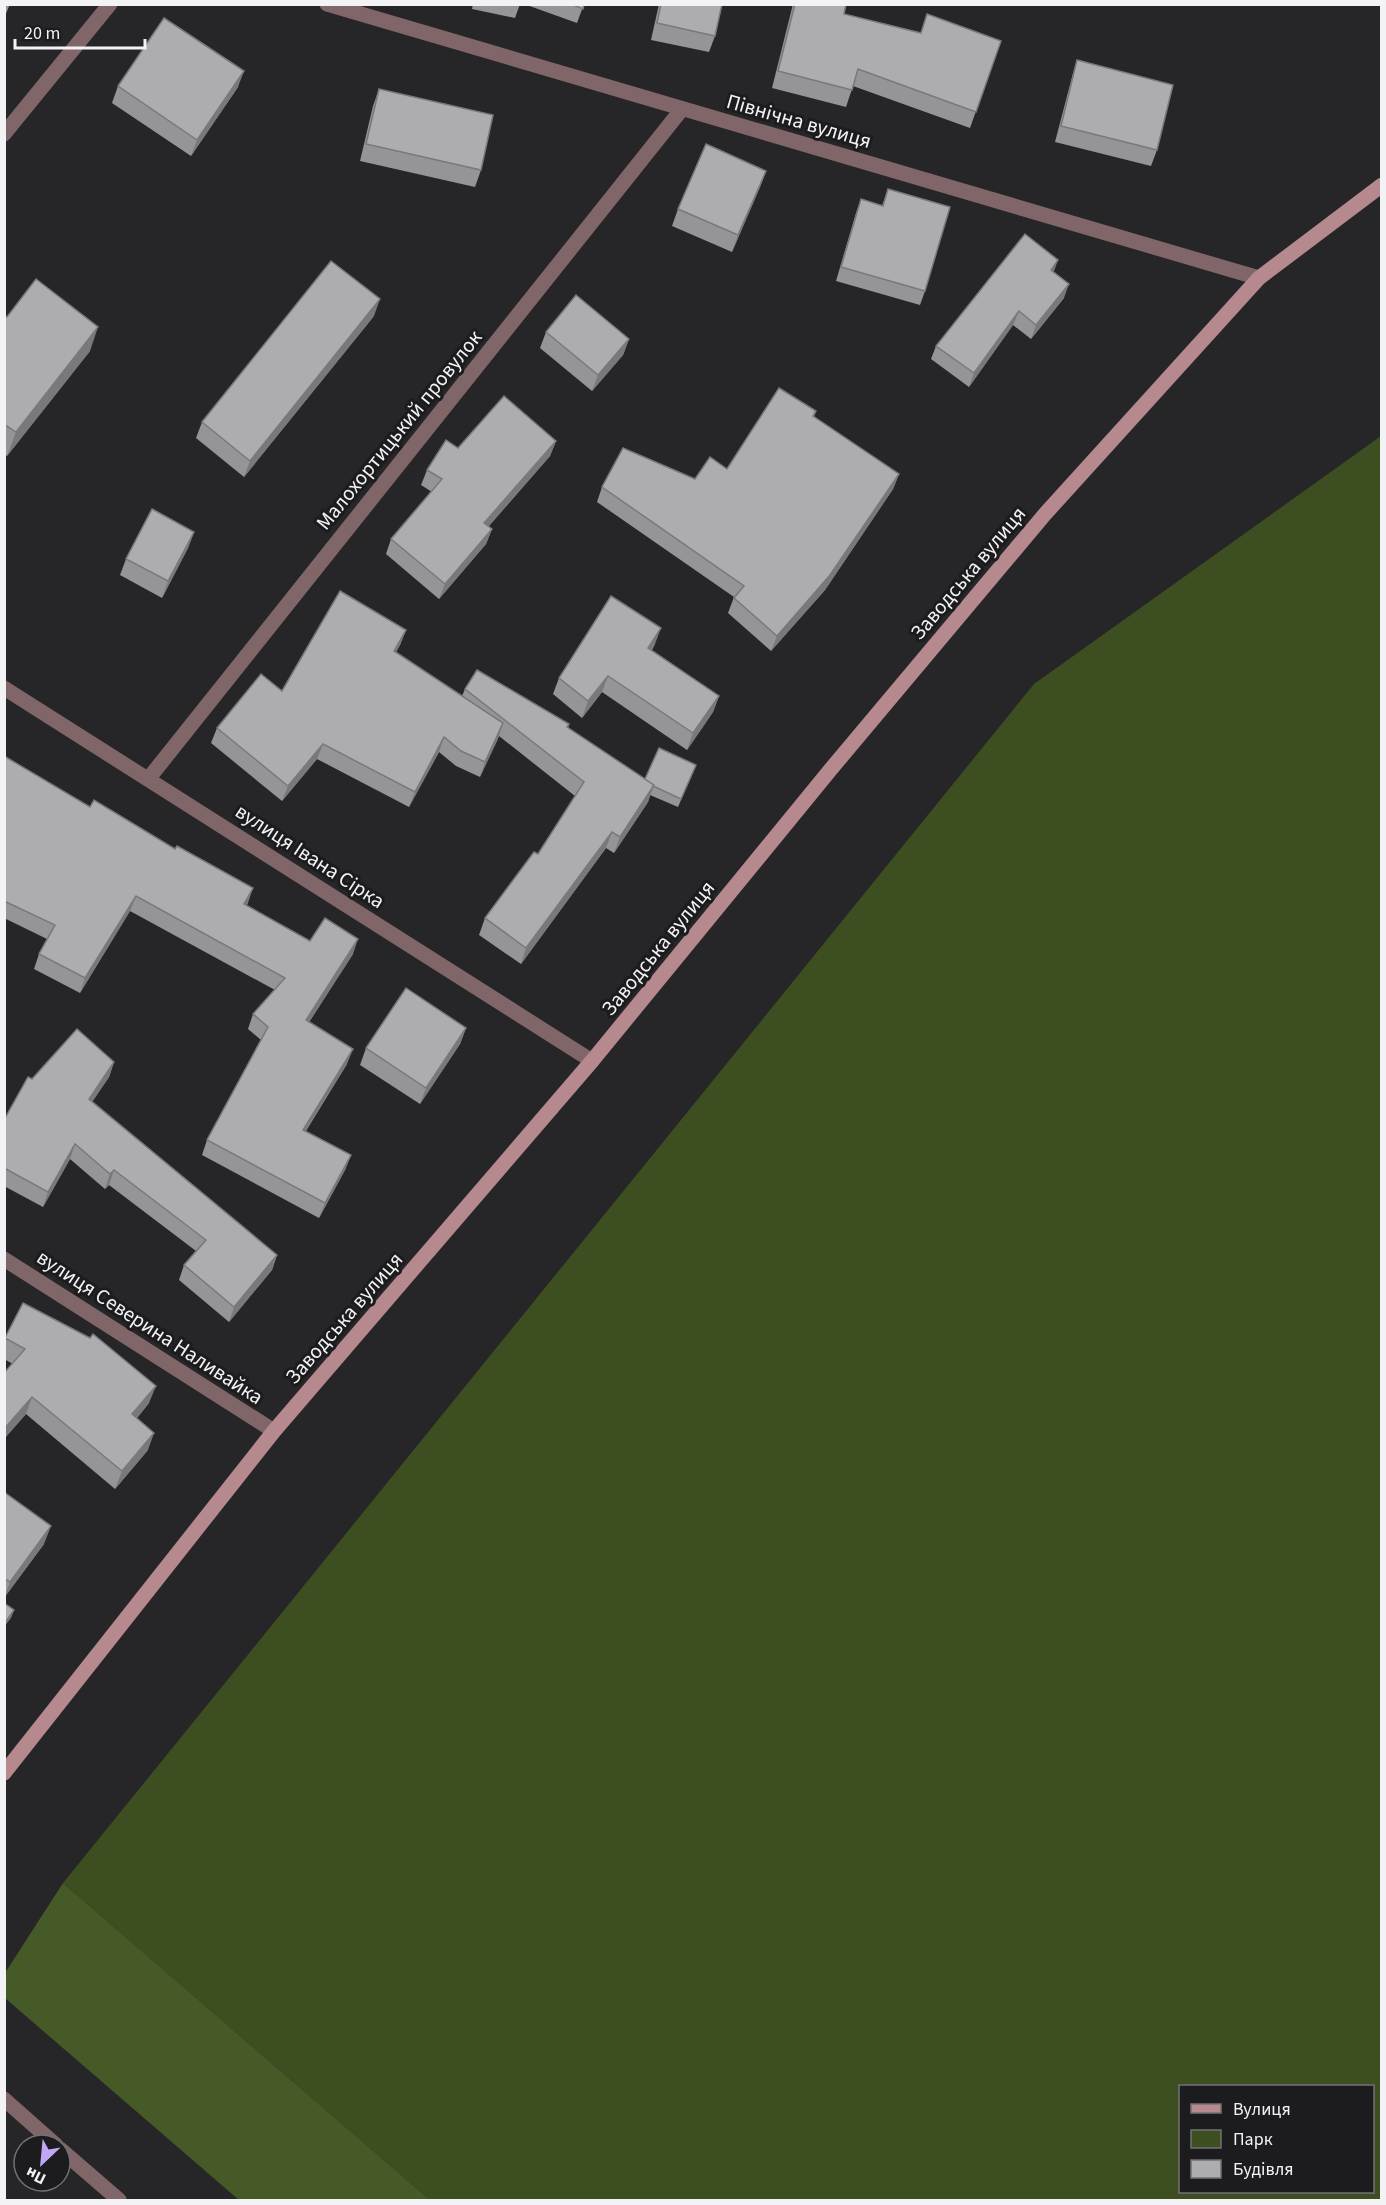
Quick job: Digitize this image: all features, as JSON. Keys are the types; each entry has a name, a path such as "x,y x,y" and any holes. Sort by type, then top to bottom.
{"main road":[{"name":"Заводська вулиця","path":"4,1773 274,1431 592,1061 831,769 1045,514 1259,278 1382,185"}],"street":[{"path":"4,134 110,4"},
{"name":"Північна вулиця","path":"327,4 1259,278"},
{"name":"Малохортицький провулок","path":"149,778 682,109"},
{"name":"вулиця Івана Сірка","path":"4,688 592,1061"},
{"name":"вулиця Северина Наливайка","path":"4,1259 274,1431"},
{"path":"4,2099 42,2133"},
{"path":"72,2159 119,2200"}],"green space":[{"path":"1381,436 1381,2200 430,2200 63,1883 1034,684"},
{"path":"63,1883 430,2200 239,2200 5,1998 5,1973"}],"building":[{"path":"571,4 584,4 583,9"},
{"path":"661,4 722,4 715,36 657,23"},
{"path":"795,4 846,4 844,14 921,33 927,14 1001,41 976,112 858,69 852,90 778,71"},
{"path":"164,18 244,71 197,140 118,86"},
{"path":"1077,60 1173,85 1157,150 1061,126"},
{"path":"379,89 493,115 481,170 366,144"},
{"path":"706,144 766,171 738,235 678,209"},
{"path":"888,189 950,207 925,291 841,267 861,199 883,206"},
{"path":"1025,234 1058,260 1051,270 1069,284 1036,325 1019,311 974,373 936,346"},
{"path":"331,261 380,299 250,461 202,422"},
{"path":"36,279 98,327 16,432 4,424 4,315 7,317"},
{"path":"576,295 629,339 598,375 546,332"},
{"path":"779,388 816,411 813,416 899,474 830,575 777,636 734,598 744,586 602,487 623,448 695,479 710,457 727,469"},
{"path":"504,396 556,441 484,523 492,529 445,584 391,539 442,479 427,470 446,440 458,448"},
{"path":"152,509 194,532 168,581 126,559"},
{"path":"340,591 406,630 394,651 503,723 485,762 461,751 444,737 415,792 323,744 288,786 217,728 261,674 282,691"},
{"path":"611,596 661,628 648,648 719,696 693,733 608,676 588,701 559,678"},
{"path":"477,670 569,724 567,727 654,785 620,837 612,832 526,948 485,918 534,852 538,854 584,782 465,689"},
{"path":"659,748 696,765 681,799 653,786 645,779"},
{"path":"4,756 90,807 94,800 175,849 177,846 253,888 244,904 310,941 325,918 358,939 306,1020 353,1049 303,1130 351,1155 325,1203 207,1140 268,1027 253,1014 285,978 136,896 85,978 39,954 55,925 4,901"},
{"path":"406,988 466,1028 426,1088 366,1048"},
{"path":"77,1029 114,1062 89,1099 277,1255 234,1307 184,1265 206,1240 114,1170 110,1174 75,1144 48,1192 4,1168 4,1120 28,1077 32,1079"},
{"path":"23,1303 90,1338 93,1334 156,1386 132,1414 154,1433 122,1471 32,1397 4,1429 4,1373 25,1349 5,1338"},
{"path":"4,1492 51,1526 10,1582 4,1578"},
{"path":"4,1603 14,1610 4,1624"}]}
